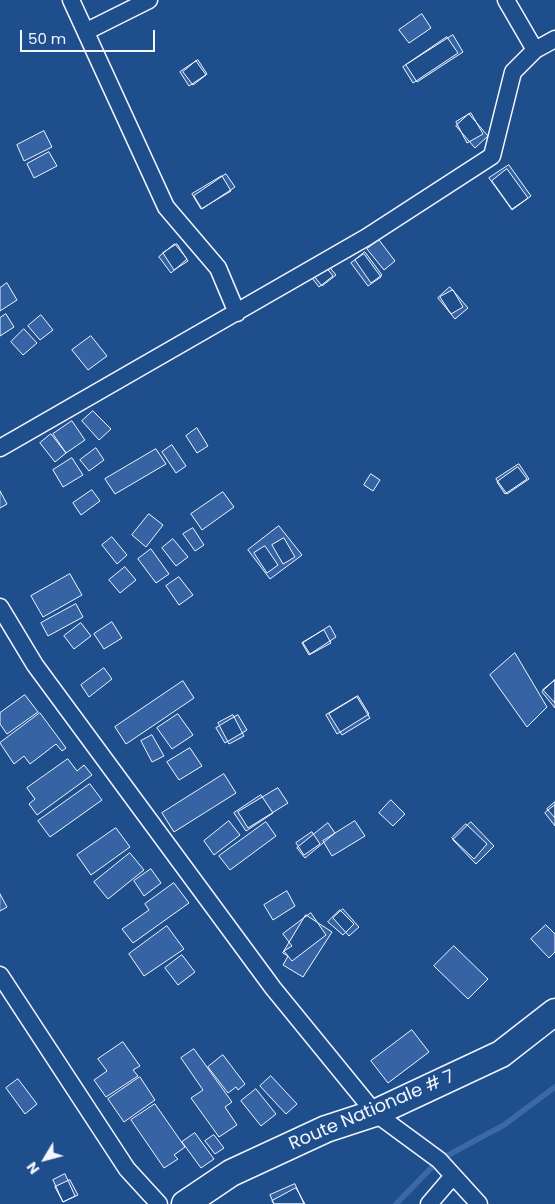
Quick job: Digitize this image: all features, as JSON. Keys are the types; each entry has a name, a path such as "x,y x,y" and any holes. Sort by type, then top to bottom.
{"main road":[{"name":"Route Nationale # 7","path":"185,1204 231,1173 326,1129 375,1113 501,1054 555,1012"}],"street":[{"path":"71,0 87,31 166,207 218,268 237,313"},
{"path":"87,31 148,0"},
{"path":"506,0 535,50"},
{"path":"0,448 367,238 492,156 513,72 535,50 555,39"},
{"path":"0,607 35,665 273,988 375,1113 419,1148 439,1160 480,1204"},
{"path":"0,975 127,1169 159,1204"},
{"path":"429,1204 453,1176"}],"building":[{"path":"422,14 431,28 409,43 399,30"},
{"path":"453,35 463,52 417,82 406,65"},
{"path":"447,37 458,53 413,83 403,67"},
{"path":"198,60 207,74 189,86 180,72"},
{"path":"196,61 206,75 193,85 183,72"},
{"path":"471,113 483,134 467,143 456,122"},
{"path":"469,114 488,136 475,148 456,126"},
{"path":"44,131 52,147 24,161 17,145"},
{"path":"49,152 57,166 34,178 27,164"},
{"path":"509,165 531,196 512,210 489,178"},
{"path":"507,169 528,198 512,209 492,181"},
{"path":"226,174 235,187 202,209 194,196"},
{"path":"222,176 231,191 201,209 192,194"},
{"path":"379,240 395,261 384,270 367,249"},
{"path":"175,244 187,259 171,273 159,257"},
{"path":"177,244 188,261 174,270 163,253"},
{"path":"365,252 382,275 371,283 355,260"},
{"path":"364,254 381,277 368,286 351,263"},
{"path":"323,259 336,275 322,286 309,270"},
{"path":"321,261 333,276 319,287 308,273"},
{"path":"7,283 17,300 0,311 0,288"},
{"path":"450,287 468,308 455,319 438,298"},
{"path":"453,290 463,307 451,314 440,297"},
{"path":"6,314 14,327 0,336 0,318"},
{"path":"41,315 53,330 40,340 28,326"},
{"path":"24,329 37,343 23,355 11,342"},
{"path":"91,336 107,356 88,370 72,350"},
{"path":"93,411 111,429 99,440 82,421"},
{"path":"72,421 85,440 66,453 53,434"},
{"path":"197,428 208,446 197,453 186,436"},
{"path":"51,434 66,453 55,462 40,443"},
{"path":"172,445 186,466 176,473 162,452"},
{"path":"96,448 104,460 89,471 80,460"},
{"path":"156,449 166,464 115,494 105,479"},
{"path":"72,458 83,475 63,487 53,470"},
{"path":"519,464 529,479 507,494 496,479"},
{"path":"518,467 527,479 505,494 497,482"},
{"path":"371,474 380,480 373,491 364,485"},
{"path":"92,490 100,501 81,515 73,503"},
{"path":"0,491 7,504 0,508"},
{"path":"223,492 234,507 202,530 191,514"},
{"path":"149,514 163,525 146,547 132,535"},
{"path":"279,526 302,555 270,579 248,550"},
{"path":"193,528 204,545 195,551 183,534"},
{"path":"112,537 127,555 117,564 102,545"},
{"path":"284,538 295,557 283,564 272,545"},
{"path":"173,539 188,557 176,566 162,548"},
{"path":"265,546 278,565 267,573 254,553"},
{"path":"151,549 169,574 156,583 138,559"},
{"path":"125,567 136,580 120,593 109,580"},
{"path":"70,574 82,595 43,617 31,596"},
{"path":"179,577 193,595 179,605 166,586"},
{"path":"76,604 83,617 48,636 41,623"},
{"path":"112,622 122,638 104,649 94,634"},
{"path":"81,623 91,636 74,649 64,636"},
{"path":"330,626 336,637 310,654 303,643"},
{"path":"324,630 331,643 309,655 302,643"},
{"path":"515,653 547,707 527,727 490,675"},
{"path":"104,668 112,679 89,697 81,685"},
{"path":"555,680 555,708 542,692"},
{"path":"555,680 555,703 543,690"},
{"path":"183,681 194,698 126,744 115,727"},
{"path":"25,695 38,712 7,734 0,724 0,713"},
{"path":"358,696 369,714 337,734 326,715"},
{"path":"357,697 370,718 342,735 329,714"},
{"path":"40,713 66,748 62,751 56,744 30,764 24,756 14,764 0,743"},
{"path":"178,714 193,735 172,749 157,728"},
{"path":"233,715 244,736 229,744 218,723"},
{"path":"238,715 247,730 225,743 216,728"},
{"path":"152,735 164,756 152,762 141,741"},
{"path":"190,748 202,766 179,780 167,762"},
{"path":"68,759 77,771 84,765 92,775 37,815 29,804 35,799 27,788"},
{"path":"224,774 236,793 174,832 162,813"},
{"path":"90,784 102,800 50,837 38,821"},
{"path":"278,788 288,803 248,828 238,812"},
{"path":"261,795 273,813 246,831 234,813"},
{"path":"391,800 405,814 393,826 379,813"},
{"path":"555,802 555,818 547,809"},
{"path":"555,805 555,826 545,813"},
{"path":"229,821 240,835 214,855 204,841"},
{"path":"355,821 365,836 332,856 323,841"},
{"path":"266,822 276,836 230,870 219,856"},
{"path":"471,822 494,846 476,864 453,840"},
{"path":"328,823 335,833 305,858 297,848"},
{"path":"466,824 487,844 474,859 452,838"},
{"path":"116,828 130,847 91,875 77,855"},
{"path":"312,832 320,844 304,855 296,843"},
{"path":"130,853 144,870 108,899 94,882"},
{"path":"151,869 161,883 144,896 134,881"},
{"path":"174,883 189,903 133,943 122,929 149,910 145,904"},
{"path":"287,891 295,906 273,920 264,905"},
{"path":"0,894 7,907 0,911"},
{"path":"343,909 359,927 349,936 333,918"},
{"path":"340,910 354,924 343,935 328,922"},
{"path":"311,913 326,935 292,961 284,951 292,946 283,934"},
{"path":"306,915 332,932 303,977 283,965 288,956 283,953"},
{"path":"546,925 555,934 555,952 549,958 531,939"},
{"path":"167,926 184,949 144,976 129,954"},
{"path":"454,946 488,979 468,999 434,966"},
{"path":"182,955 195,972 178,985 165,968"},
{"path":"412,1030 429,1052 388,1083 371,1061"},
{"path":"123,1042 140,1066 133,1070 138,1076 106,1097 94,1080 107,1071 98,1059"},
{"path":"194,1049 232,1102 225,1107 237,1125 219,1137 191,1098 203,1090 181,1058"},
{"path":"223,1055 245,1084 238,1090 236,1087 228,1093 208,1067"},
{"path":"271,1076 297,1104 286,1114 260,1086"},
{"path":"140,1077 155,1100 124,1122 108,1099"},
{"path":"18,1079 37,1104 25,1114 6,1088"},
{"path":"256,1089 276,1114 261,1126 241,1101"},
{"path":"155,1104 185,1147 174,1155 178,1159 164,1168 131,1120"},
{"path":"195,1133 214,1159 201,1168 182,1142"},
{"path":"214,1135 224,1148 215,1154 205,1141"},
{"path":"65,1174 75,1196 63,1202 53,1180"},
{"path":"70,1180 78,1195 63,1202 55,1187"},
{"path":"295,1184 304,1204 274,1204 270,1195"},
{"path":"296,1188 305,1204 274,1204 272,1201"}],"waterway":[{"path":"396,1204 439,1160 504,1125 555,1087"}]}
